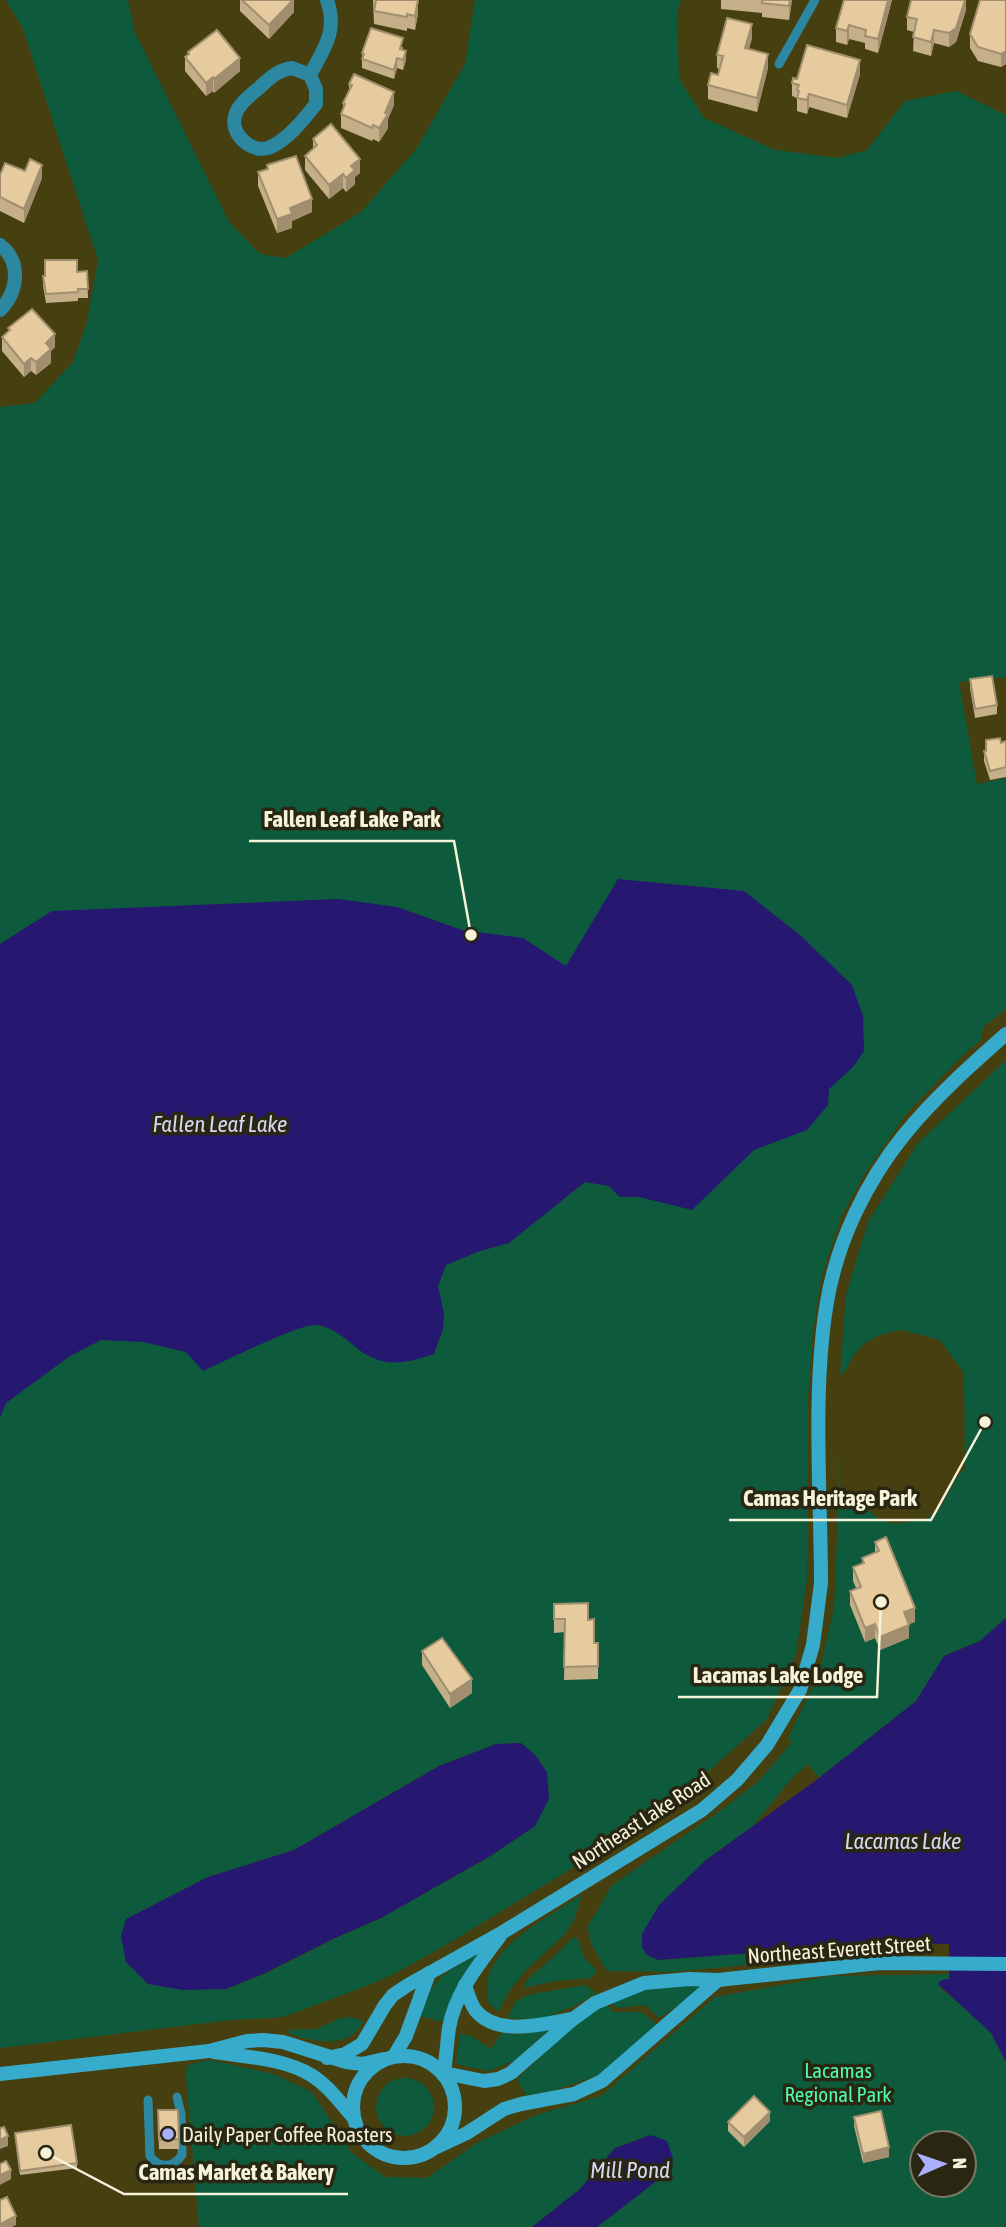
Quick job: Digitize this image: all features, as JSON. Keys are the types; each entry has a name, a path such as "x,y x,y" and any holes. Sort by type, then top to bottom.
{"main road":[{"name":"Northeast Lake Road","path":"327,2058 353,2050 362,2043 393,1995 503,1933 702,1810 737,1780 767,1745 800,1690 818,1620 821,1583 821,1355 827,1301 838,1256 875,1175 905,1134 965,1071 1006,1034"},
{"name":"Northeast Lake Road","path":"443,2073 449,2027 465,1985 503,1933"},
{"name":"Northeast Everett Street","path":"443,2073 484,2081 498,2079 522,2065 573,2019 606,1997 643,1983 690,1979 718,1980 879,1964 944,1962 1006,1965"},
{"path":"354,2118 354,2094 358,2083 365,2073 389,2058 406,2036 429,1973"},
{"path":"209,2051 284,2064 310,2074 322,2083 354,2118 364,2139 382,2153 405,2158 416,2157 467,2133 504,2109 574,2094 602,2081 718,1980"},
{"path":"465,1985 477,2013 498,2024 527,2026 573,2019"},
{"path":"0,2074 209,2051 264,2039 283,2042 327,2058 362,2064 416,2056 436,2065 451,2084 456,2111 453,2124 437,2147"}],"street":[{"path":"310,75 292,68 283,69 240,105 234,115 234,124 243,141 251,148 260,150 276,144 310,111 317,98 310,75 330,35 331,13 327,0"},
{"path":"0,245 11,257 16,282 8,301 0,310"}],"lane":[{"path":"779,64 815,0"},
{"path":"148,2100 150,2156 157,2164 168,2166 174,2164 182,2155 181,2114 177,2097"}],"green space":[{"path":"6,0 128,0 134,30 229,222 260,254 286,258 361,212 417,148 465,64 475,0 681,0 677,14 679,79 704,118 775,150 838,158 867,150 905,101 956,91 1006,115 1006,677 959,682 977,784 1006,778 1006,1009 983,1027 981,1040 907,1113 864,1175 841,1217 821,1280 813,1332 808,1401 807,1579 796,1654 767,1719 689,1789 569,1870 392,1975 283,2017 231,2020 0,2048 0,407 35,403 73,362 87,322 98,260 23,29","holes":["521,1743 535,1826 492,1855 381,1918 264,1974 226,1989 121,1936 127,1919 208,1877 294,1850 439,1766 496,1744"]},
{"path":"1006,1060 1006,1618 980,1641 944,1656 916,1701 819,1778 808,1764 791,1779 752,1827 706,1860 659,1905 642,1947 647,1954 658,1960 881,1943 879,1953 670,1972 607,1971 591,1944 588,1928 611,1886 759,1781 792,1742 788,1738 819,1673 834,1608 840,1376 846,1295 868,1222 918,1143","holes":["902,1330 940,1340 964,1373 965,1468 939,1510 924,1520 895,1524 879,1520 856,1498 840,1495 840,1376 857,1351 868,1341"]},
{"path":"582,1895 574,1920 564,1935 527,1969 509,1991 498,2012 488,2002 488,1979 502,1953 541,1920"},
{"path":"573,1937 578,1939 584,1957 595,1969 595,1974 591,1978 554,1981 524,1988 527,1980"},
{"path":"479,1953 461,1979 443,2022 419,2016 436,1983"},
{"name":"Lacamas Regional Park","path":"949,1974 949,1980 941,1980 940,1988 976,2016 991,2033 1006,2062 1006,2227 597,2227 654,2183 651,2135 615,2148 580,2189 532,2227 199,2227 187,2065 210,2060 274,2074 312,2092 352,2153 385,2177 427,2178 477,2143 536,2115 601,2096 715,1997 831,1976"},
{"path":"712,1983 659,2018 645,2005 617,2008 611,2002 632,1991"},
{"path":"585,1985 596,1993 574,2006 542,2019 508,2018 515,2002 528,1995"},
{"path":"605,2003 614,2012 641,2012 659,2026 602,2074 552,2091 526,2095 517,2079 578,2022"},
{"path":"352,2017 363,2021 358,2030 340,2040 319,2041 288,2033 289,2030 317,2029 340,2018"},
{"path":"549,2030 514,2061 489,2071 456,2064 460,2034 471,2036 491,2049 502,2033 518,2035"},
{"path":"405,2078 421,2083 429,2091 434,2107 429,2123 421,2131 405,2136 389,2131 381,2123 376,2107 381,2091 389,2083"}],"water":[{"name":"Fallen Leaf Lake","path":"618,879 744,891 800,935 852,985 863,1016 864,1051 853,1067 829,1089 828,1105 807,1130 754,1150 692,1210 639,1197 620,1197 609,1186 585,1182 509,1243 446,1265 438,1286 444,1313 443,1329 434,1354 405,1362 386,1362 368,1355 334,1331 317,1325 279,1336 203,1371 186,1352 143,1342 101,1340 70,1356 6,1403 0,1418 0,944 52,911 338,899 397,907 462,930 523,938 566,966"},
{"name":"Lacamas Lake","path":"1006,1618 1006,2062 991,2033 938,1984 941,1980 949,1979 949,1944 881,1943 658,1960 647,1955 642,1947 642,1934 659,1905 706,1860 819,1778 916,1701 944,1656 980,1641"},
{"path":"521,1743 535,1755 547,1772 549,1799 535,1826 492,1855 381,1918 226,1989 183,1990 148,1984 126,1962 121,1936 126,1919 208,1877 294,1850 439,1766 496,1744"},
{"name":"Mill Pond","path":"651,2135 667,2141 673,2158 654,2183 597,2227 532,2227 580,2189 615,2148"}],"building":[{"path":"242,0 293,0 269,25"},
{"path":"376,0 418,0 415,16 374,11"},
{"path":"762,0 790,0 789,6 762,3"},
{"path":"844,0 888,0 878,39 865,36 866,30 849,25 847,31 836,28"},
{"path":"911,0 965,0 956,28 949,33 934,30 931,42 913,37 917,19 907,17"},
{"path":"980,0 1006,0 1006,51 1001,54 978,47 970,34"},
{"path":"727,18 752,24 745,48 768,54 757,98 708,85 711,73 718,75 723,56 717,55"},
{"path":"371,28 403,38 400,49 406,51 403,60 397,58 394,70 362,59"},
{"path":"217,30 240,58 206,83 185,57"},
{"path":"807,45 860,60 847,105 809,94 807,100 797,98 799,85 792,83 793,78 797,79"},
{"path":"354,74 394,92 385,113 388,114 379,128 373,125 372,128 341,114"},
{"path":"331,124 360,159 351,166 355,170 346,178 343,174 329,185 305,156 317,145 313,139"},
{"path":"296,156 312,199 290,208 292,214 277,219 258,172 268,169 267,165"},
{"path":"30,159 42,165 24,209 0,197 0,175 5,163 25,171"},
{"path":"45,260 77,260 77,272 87,271 88,289 46,294 43,276"},
{"path":"32,309 55,334 46,343 51,349 36,362 31,358 24,364 2,337 10,330 8,328"},
{"path":"992,676 997,705 975,709 970,679"},
{"path":"1000,738 1001,743 1006,741 1006,767 990,771 984,751 986,740"},
{"path":"886,1537 915,1608 904,1612 909,1625 880,1637 875,1624 865,1628 850,1591 861,1587 853,1567 864,1563 862,1558 879,1551 875,1542"},
{"path":"588,1603 588,1620 594,1619 594,1643 598,1643 598,1666 564,1667 565,1619 554,1619 554,1604"},
{"path":"442,1638 472,1679 450,1694 422,1651"},
{"path":"754,2096 770,2112 744,2137 728,2122"},
{"name":"Daily Paper Coffee Roasters","path":"158,2110 178,2110 179,2139 159,2140"},
{"path":"881,2111 889,2147 863,2154 854,2117"},
{"path":"71,2125 77,2163 20,2171 15,2133"},
{"path":"4,2127 8,2136 0,2140 0,2128"},
{"path":"6,2161 11,2170 0,2175 0,2164"},
{"path":"7,2197 16,2216 0,2224 0,2200"}],"place":[{"name":"Fallen Leaf Lake Park","path":"471,935"},
{"name":"Camas Heritage Park","path":"985,1422"},
{"name":"Lacamas Lake Lodge","path":"881,1602"},
{"name":"Daily Paper Coffee Roasters","path":"168,2134"},
{"name":"Camas Market & Bakery","path":"46,2153"}]}
